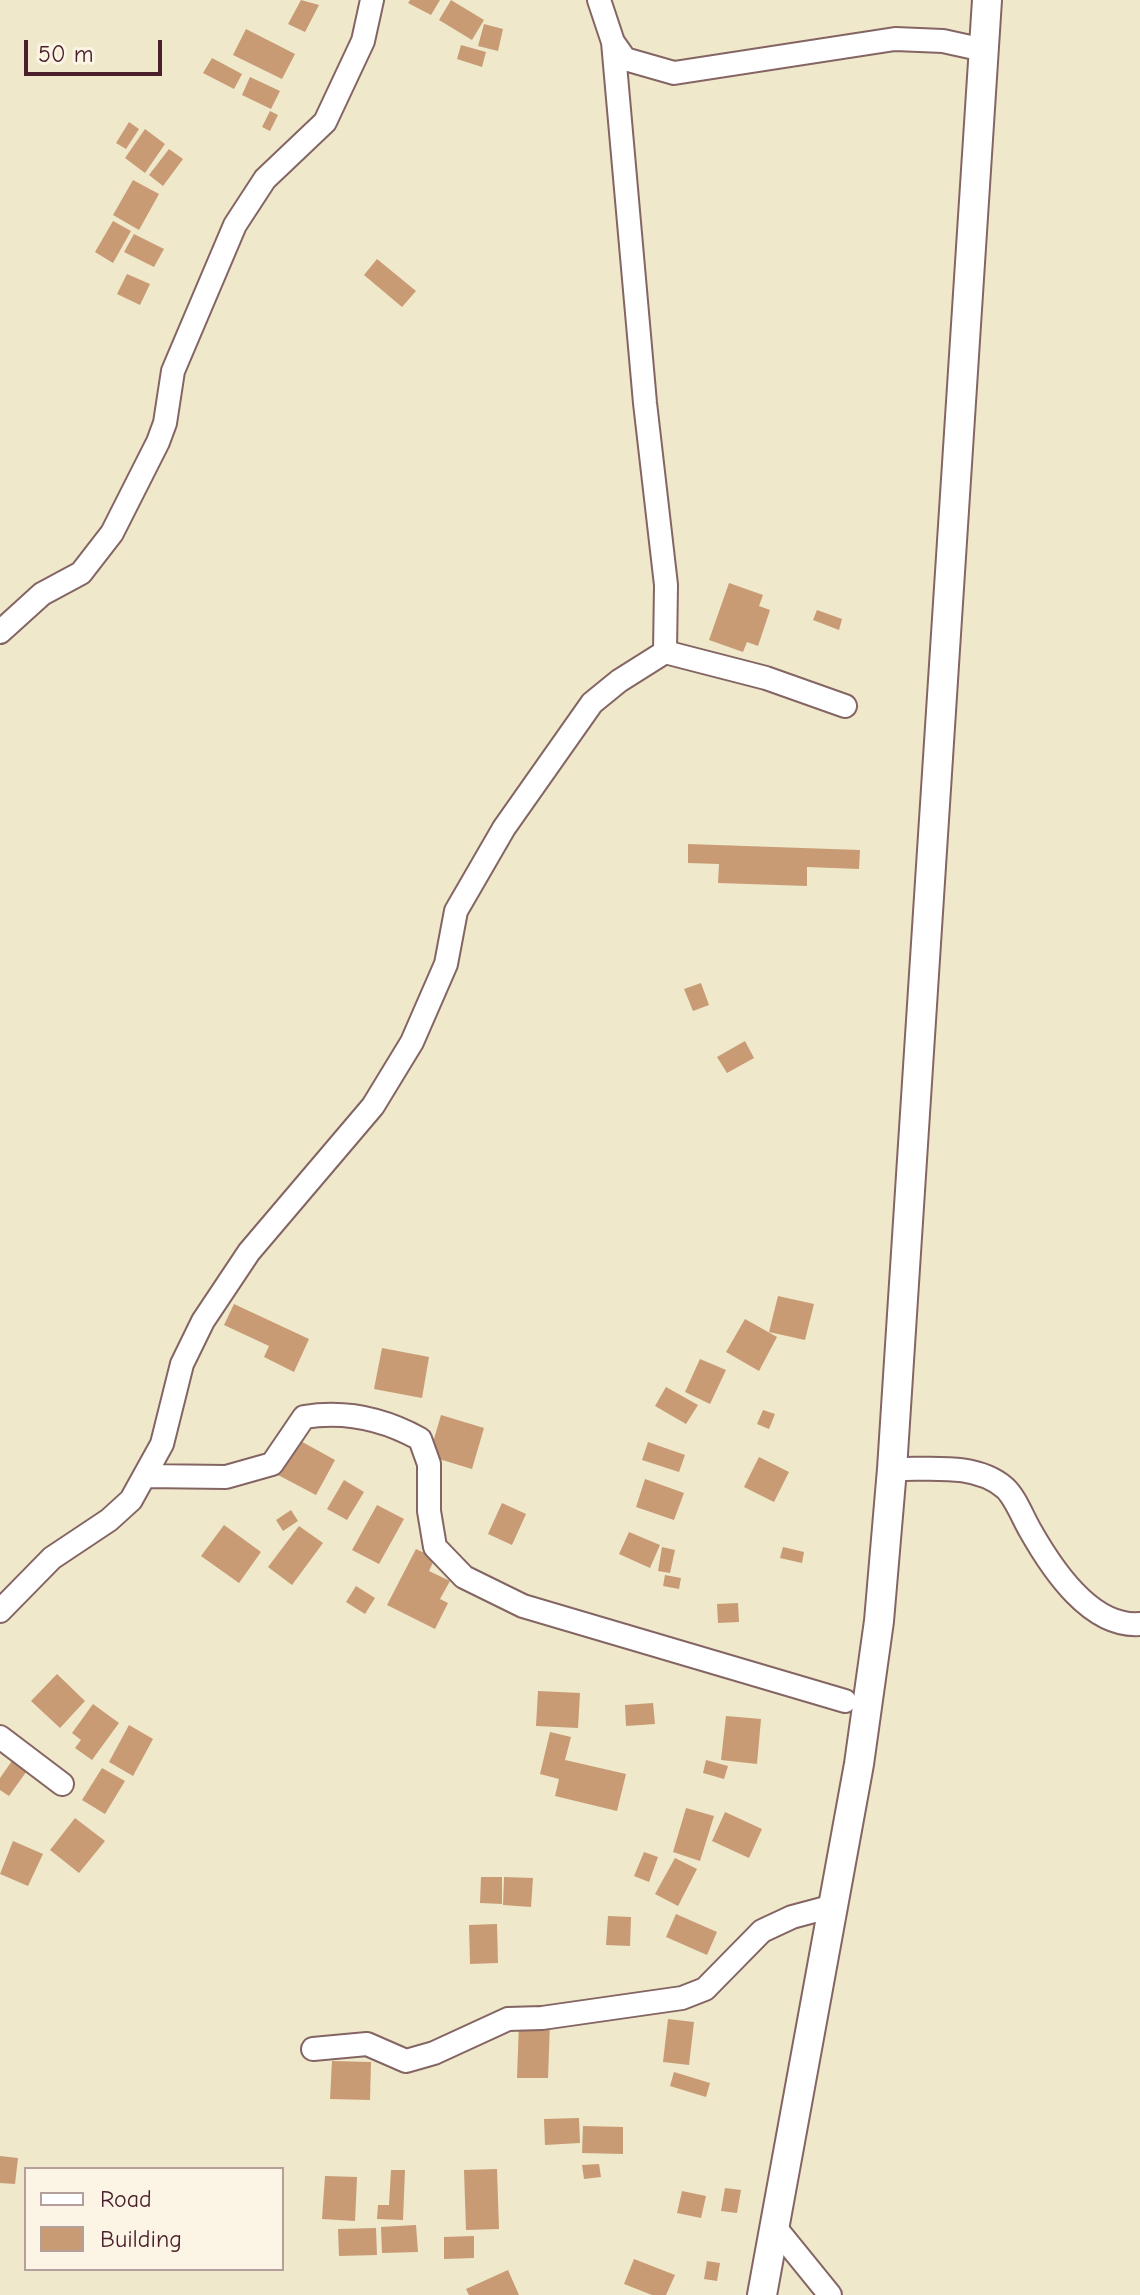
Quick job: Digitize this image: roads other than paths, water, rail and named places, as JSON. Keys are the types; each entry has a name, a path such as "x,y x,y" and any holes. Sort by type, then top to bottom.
{"main road":[{"path":"762,2295 833,1906 879,1621 892,1469 987,0"}],"street":[{"path":"0,632 42,594 81,573 112,533 158,442 165,423 173,371 235,225 249,197 325,122 363,41 372,0"},
{"path":"599,0 617,54 645,403 666,585 665,652"},
{"path":"617,54 674,73 895,39 943,41 984,50"},
{"path":"0,1611 52,1558 131,1500 162,1444 182,1364 203,1321 249,1252 373,1106 412,1042 446,964 456,911 504,828 592,703 619,681 665,652 766,678 845,706"},
{"path":"146,1476 226,1477 272,1464 304,1417 322,1414 374,1418 420,1439 429,1464 429,1511 435,1547 448,1564 464,1577 523,1606 845,1701"},
{"path":"892,1469 962,1470 985,1476 1006,1489 1035,1539 1083,1603 1104,1619 1124,1625 1140,1624"},
{"path":"0,1737 62,1784"},
{"path":"313,2049 367,2044 406,2061 434,2053 484,2027 508,2019 542,2018 682,1998 705,1989 762,1931 792,1917 833,1906"},
{"path":"774,2226 830,2295"}]}
